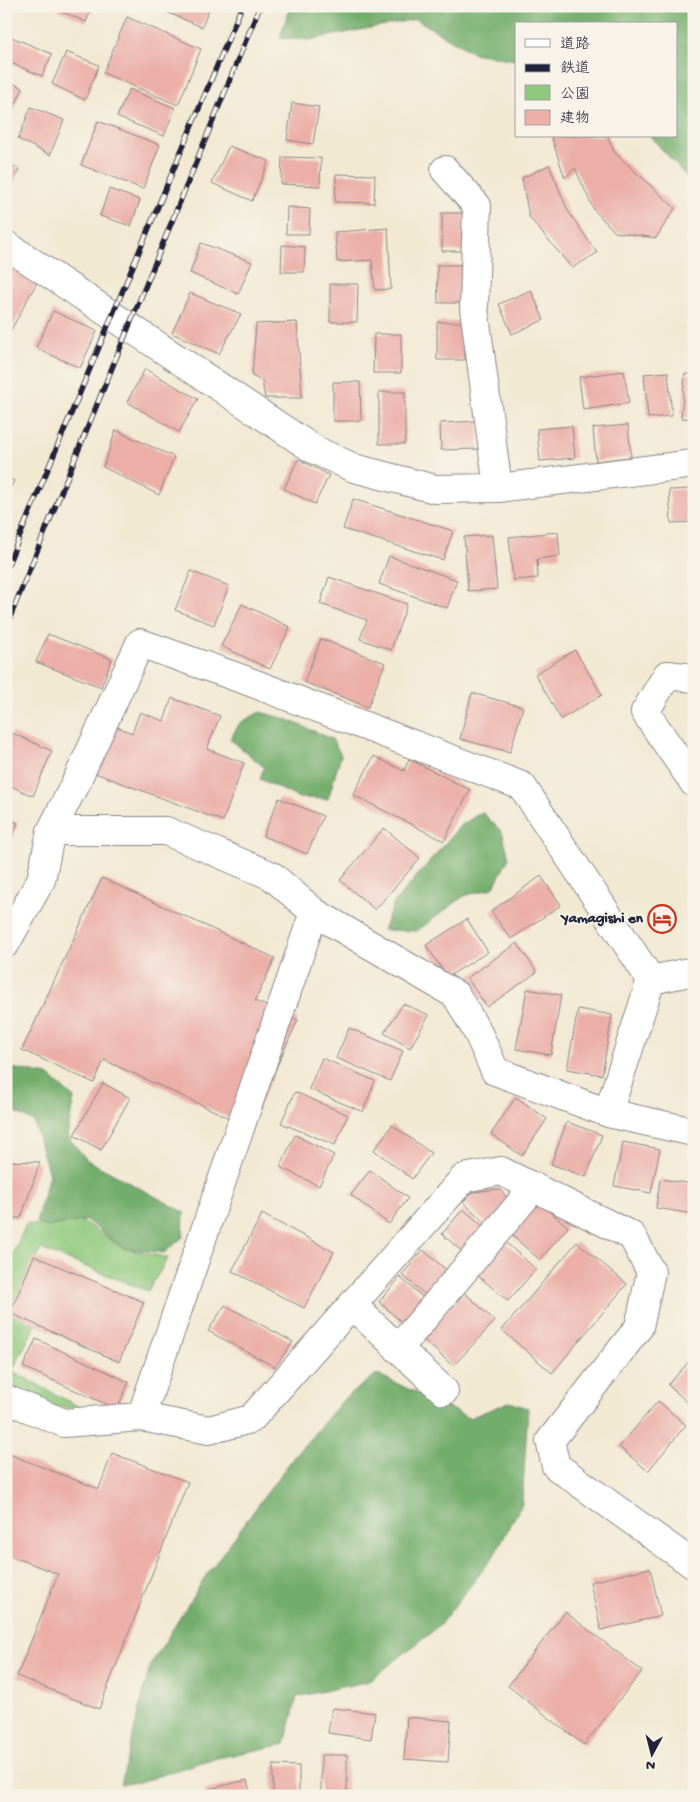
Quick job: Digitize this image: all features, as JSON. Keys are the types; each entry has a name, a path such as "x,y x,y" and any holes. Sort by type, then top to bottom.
{"street":[{"path":"445,170 476,206 474,308 498,488"},
{"path":"6,245 313,449 354,468 435,489 498,488 694,464"},
{"path":"6,943 40,880 51,831 77,780 140,643 245,680 522,786 651,980"},
{"path":"694,678 667,675 645,712 694,783"},
{"path":"51,831 166,831 272,876 314,912 456,995 479,1035 495,1071 608,1113 694,1132"},
{"path":"141,1417 314,912"},
{"path":"651,980 694,971"},
{"path":"608,1113 651,980"},
{"path":"6,1399 64,1423 141,1417 209,1430 251,1418 464,1178 501,1171 632,1236 651,1272 639,1327 550,1441 556,1466 694,1565"},
{"path":"398,1349 534,1187"},
{"path":"352,1305 444,1392"}],"green space":[{"path":"290,6 694,6 694,185 652,138 678,138 678,22 515,22 515,60 473,53 416,19 309,40 280,38"},
{"path":"260,712 286,719 332,739 341,755 328,799 299,798 260,779 264,767 230,739 240,723"},
{"path":"482,812 502,832 509,858 493,888 464,896 417,931 383,930 394,903 460,826"},
{"path":"6,1067 48,1075 74,1098 67,1136 87,1160 184,1212 183,1237 164,1253 123,1248 86,1220 47,1227 36,1222 49,1175 34,1122 6,1107"},
{"path":"82,1221 123,1248 168,1258 148,1291 41,1249 12,1308 36,1324 12,1371 81,1408 50,1406 6,1385 6,1270 26,1224 42,1225"},
{"path":"377,1374 469,1418 509,1402 528,1408 522,1504 493,1557 438,1627 369,1681 297,1697 285,1744 208,1760 140,1782 121,1784 150,1666 205,1577 293,1458 345,1398"}],"building":[{"path":"60,6 93,6 86,22 58,10"},
{"path":"152,6 210,6 202,27"},
{"path":"127,17 201,49 178,105 103,73"},
{"path":"9,36 52,54 42,76 6,61 6,43"},
{"path":"66,52 99,65 85,100 52,84"},
{"path":"6,80 23,88 6,125"},
{"path":"129,89 175,108 164,136 117,117"},
{"path":"292,103 319,107 313,144 287,140"},
{"path":"31,107 64,120 50,155 18,139"},
{"path":"98,121 160,145 143,189 81,165"},
{"path":"552,138 609,138 614,152 675,208 656,238 615,232 594,210 575,168 565,178"},
{"path":"229,146 269,161 252,201 212,183"},
{"path":"282,157 321,158 320,186 281,184"},
{"path":"6,164 19,169 6,200"},
{"path":"549,165 568,211 597,253 572,268 529,217 522,178"},
{"path":"336,174 375,175 374,203 335,202"},
{"path":"109,189 140,200 131,226 100,216"},
{"path":"287,207 310,209 309,234 286,234"},
{"path":"442,213 469,213 470,251 442,251"},
{"path":"388,228 391,289 375,290 372,260 337,262 335,232"},
{"path":"201,243 252,262 238,294 190,273"},
{"path":"282,245 305,247 304,272 281,272"},
{"path":"6,251 42,273 6,339"},
{"path":"437,265 465,265 465,303 438,303"},
{"path":"330,284 358,284 357,322 330,322"},
{"path":"531,290 544,320 512,334 499,304"},
{"path":"190,293 241,314 219,354 172,333"},
{"path":"53,311 97,331 80,368 36,348"},
{"path":"297,322 302,398 265,398 262,381 252,376 256,324"},
{"path":"437,322 465,322 465,360 437,360"},
{"path":"374,334 401,334 401,373 373,373"},
{"path":"145,369 198,399 179,432 127,402"},
{"path":"624,371 629,403 583,410 579,377"},
{"path":"668,372 672,416 648,418 644,374"},
{"path":"685,374 694,374 694,419 681,418"},
{"path":"333,382 360,382 361,421 333,421"},
{"path":"379,392 405,392 405,444 379,444"},
{"path":"478,421 479,449 441,450 440,423"},
{"path":"628,425 631,457 596,461 593,428"},
{"path":"572,426 575,458 540,461 537,429"},
{"path":"116,430 174,457 159,495 103,467"},
{"path":"298,459 329,475 315,504 284,489"},
{"path":"6,477 14,481 6,496"},
{"path":"694,489 694,522 671,523 669,490"},
{"path":"353,499 453,531 443,560 343,529"},
{"path":"558,532 560,556 537,559 538,578 513,580 509,537"},
{"path":"492,535 497,589 468,591 464,537"},
{"path":"389,556 457,580 447,608 379,584"},
{"path":"191,571 229,586 214,625 175,610"},
{"path":"329,577 407,604 391,650 360,639 367,620 320,604"},
{"path":"242,604 290,627 270,669 221,646"},
{"path":"48,634 112,659 101,687 36,662"},
{"path":"321,639 385,663 368,707 304,682"},
{"path":"575,650 602,695 561,719 535,674"},
{"path":"472,693 523,707 510,752 460,739"},
{"path":"172,698 220,716 207,749 244,763 223,821 95,773 113,725 132,733 140,712 164,721"},
{"path":"12,733 52,751 33,796 6,784 6,746"},
{"path":"374,756 404,771 409,759 470,790 444,841 353,795"},
{"path":"279,798 323,816 307,854 263,836"},
{"path":"6,818 18,823 6,851"},
{"path":"384,828 420,858 375,910 340,880"},
{"path":"541,876 561,905 511,939 491,911"},
{"path":"102,878 275,958 255,1001 298,1020 249,1127 104,1060 94,1083 22,1050"},
{"path":"467,919 488,952 447,977 426,945"},
{"path":"517,943 537,972 487,1007 467,978"},
{"path":"527,989 561,995 551,1055 516,1049"},
{"path":"403,1004 429,1015 410,1048 384,1033"},
{"path":"578,1009 612,1015 602,1075 567,1069"},
{"path":"349,1028 403,1051 390,1081 336,1058"},
{"path":"322,1058 375,1081 363,1112 309,1089"},
{"path":"103,1083 130,1098 101,1150 74,1135"},
{"path":"295,1092 348,1115 335,1145 281,1123"},
{"path":"516,1097 547,1119 522,1156 491,1134"},
{"path":"567,1122 602,1135 586,1177 551,1164"},
{"path":"392,1125 431,1153 412,1179 374,1150"},
{"path":"295,1135 334,1155 319,1186 280,1167"},
{"path":"623,1142 660,1149 651,1193 614,1186"},
{"path":"6,1161 40,1162 21,1218 6,1218"},
{"path":"370,1170 408,1198 389,1224 351,1195"},
{"path":"660,1179 694,1184 694,1214 656,1208"},
{"path":"499,1189 510,1200 488,1225 463,1202 473,1192"},
{"path":"536,1200 568,1227 540,1260 508,1232"},
{"path":"463,1209 489,1231 467,1256 442,1234"},
{"path":"262,1214 334,1252 304,1308 232,1271"},
{"path":"504,1241 536,1269 508,1301 476,1274"},
{"path":"577,1242 627,1284 552,1373 502,1330"},
{"path":"423,1250 449,1272 428,1297 402,1275"},
{"path":"34,1256 144,1302 119,1362 10,1313"},
{"path":"400,1277 426,1300 405,1325 379,1302"},
{"path":"464,1292 495,1321 453,1366 422,1338"},
{"path":"225,1305 293,1342 275,1367 208,1331"},
{"path":"36,1339 129,1382 117,1409 23,1367"},
{"path":"694,1356 694,1408 668,1385"},
{"path":"658,1401 686,1425 648,1471 619,1447"},
{"path":"6,1453 99,1489 112,1453 188,1482 99,1709 17,1676 58,1574 6,1554"},
{"path":"650,1568 661,1616 601,1630 590,1582"},
{"path":"565,1612 642,1671 584,1745 508,1686"},
{"path":"332,1708 375,1713 371,1739 328,1733"},
{"path":"407,1717 451,1721 448,1762 404,1759"},
{"path":"321,1755 347,1755 347,1796 321,1796"},
{"path":"273,1765 299,1766 299,1796 273,1796"},
{"path":"247,1780 251,1796 206,1796 205,1790"}],"railway":[{"path":"6,569 242,6"},
{"path":"6,627 260,6"}],"place":[{"name":"Yamagishi en","path":"662,919"}]}
